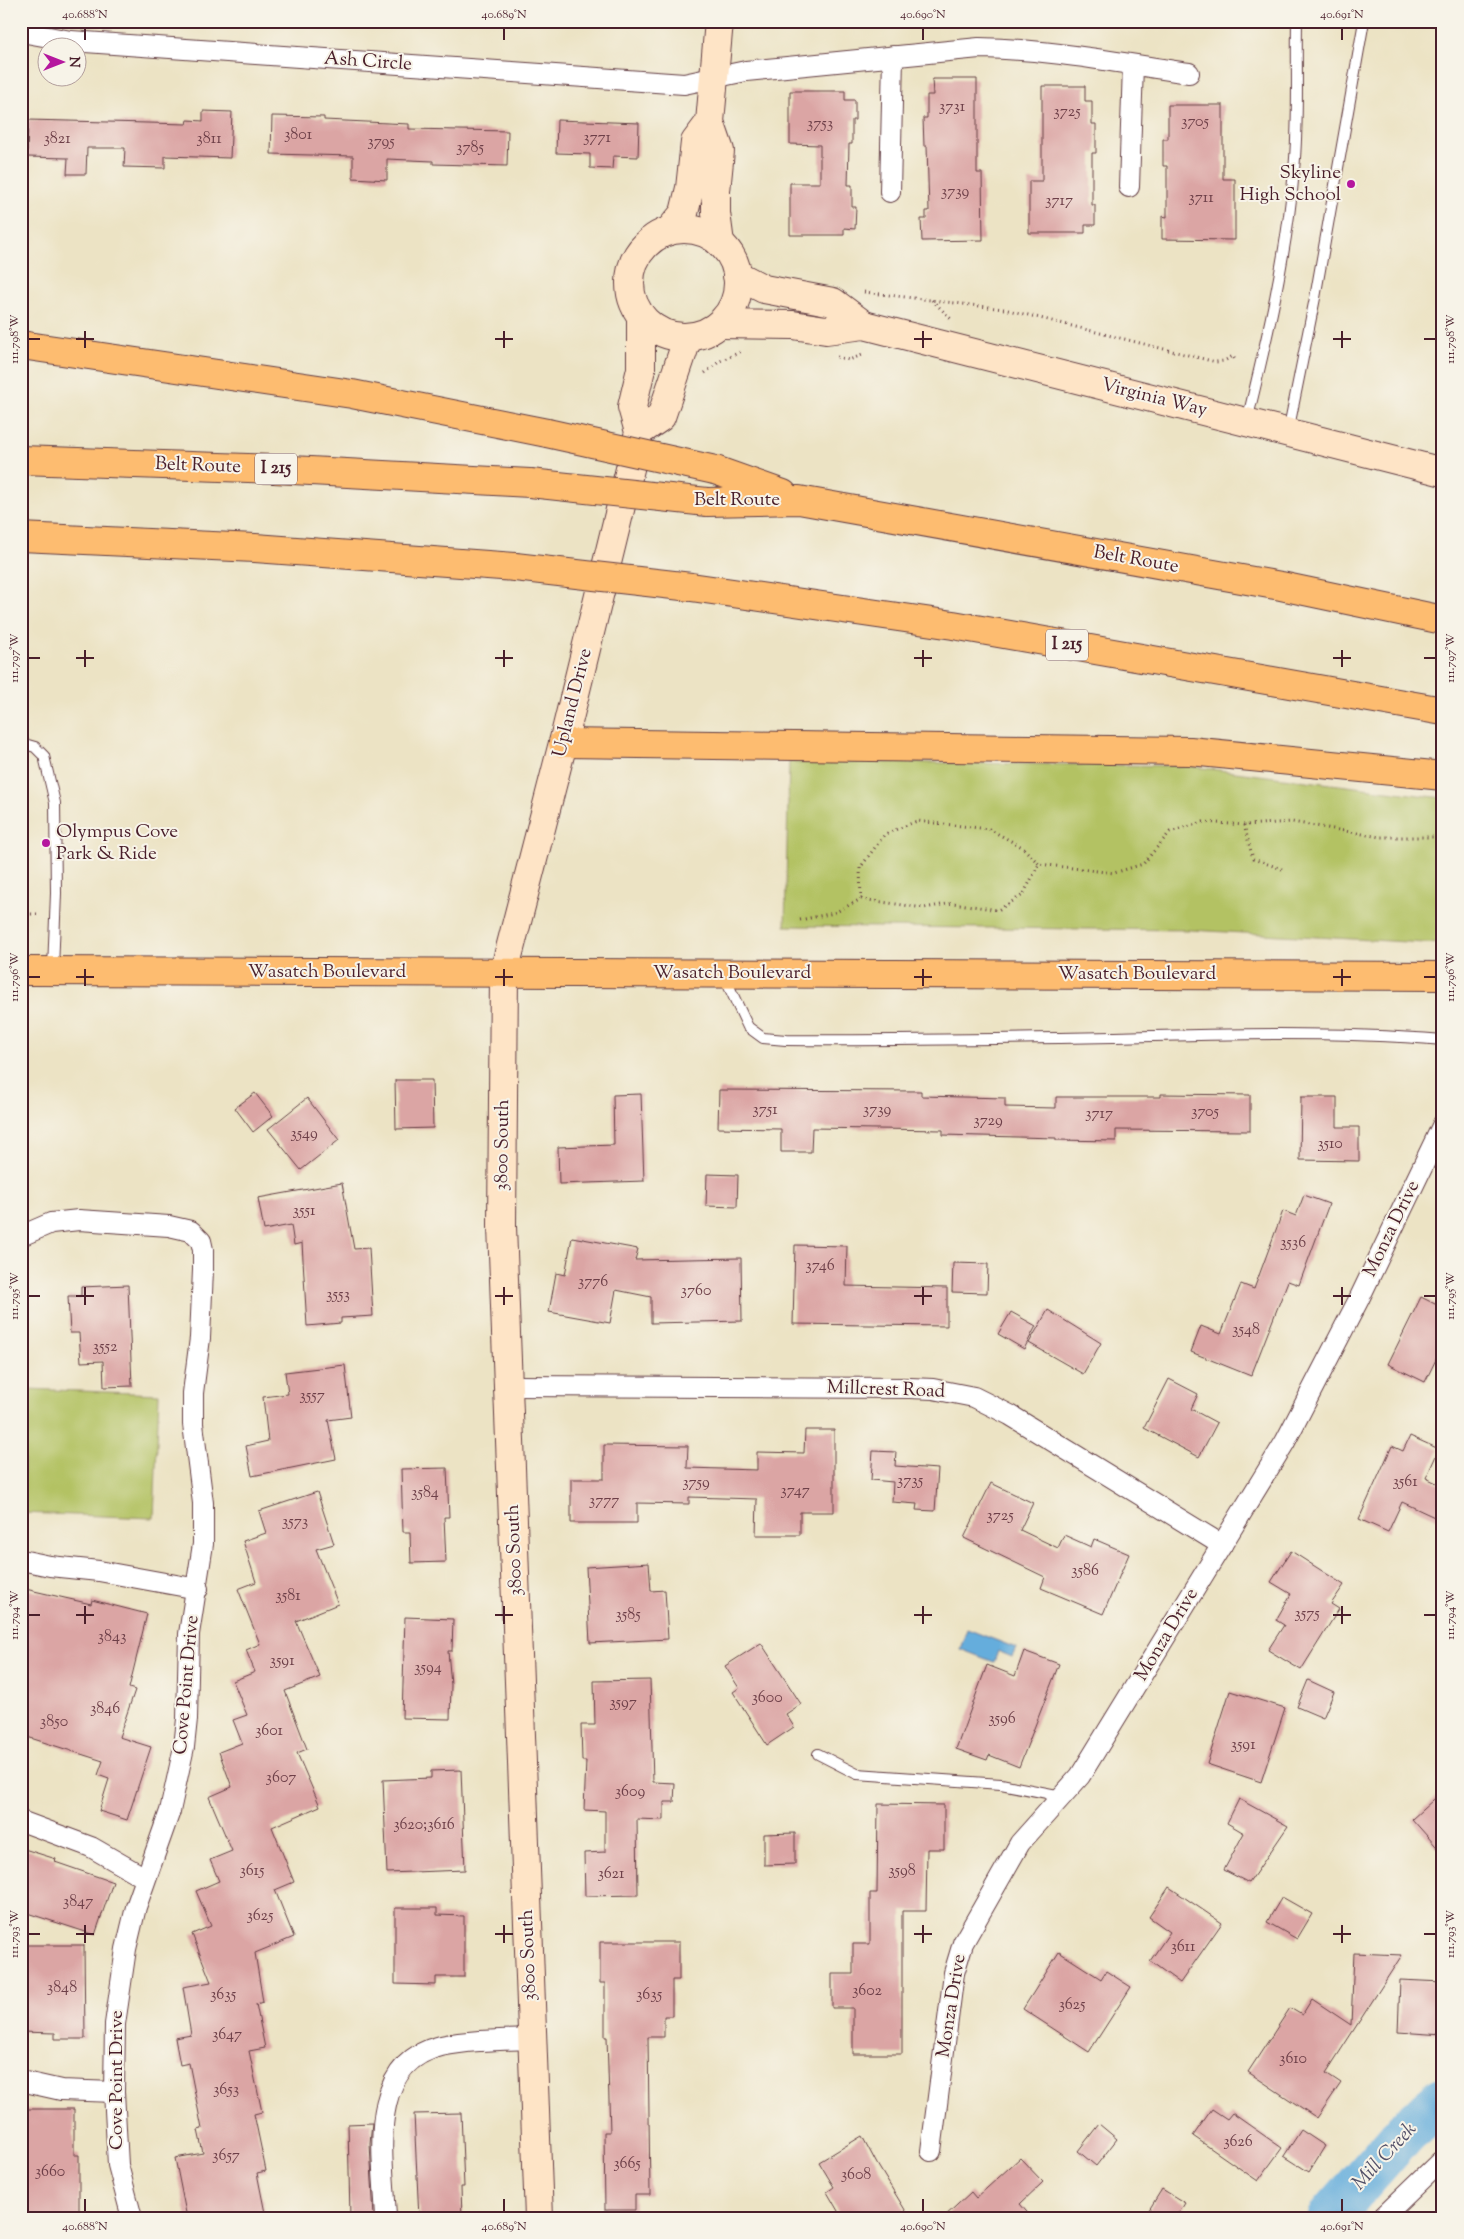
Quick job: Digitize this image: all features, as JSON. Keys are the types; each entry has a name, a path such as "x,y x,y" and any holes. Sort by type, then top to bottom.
{"main road":[{"path":"21,345 352,394 548,433 715,470 799,500"},
{"name":"Belt Route","path":"21,460 274,469 530,483 707,502 799,500 1281,586 1443,620"},
{"name":"I 215","path":"21,537 255,548 515,567 691,587 953,624 1443,711"},
{"path":"563,742 1190,751 1443,776"},
{"name":"Wasatch Boulevard","path":"21,971 1443,976"}],"street":[{"path":"719,21 716,77 710,122 720,151 716,213 720,244"},
{"name":"Ash Circle","path":"21,32 71,41 684,84 746,71 979,48 1016,49 1087,56 1189,73"},
{"path":"890,192 893,56"},
{"path":"1129,187 1133,65"},
{"path":"669,231 684,213 690,188 695,142 710,122"},
{"path":"687,229 705,234 720,244 731,258 737,275 737,293 731,310 720,324 705,333 688,337 671,336 654,329 641,316 633,301 630,284 632,266 641,250 654,238 669,231 687,229"},
{"name":"Virginia Way","path":"737,275 764,289 833,302 864,325"},
{"name":"Upland Drive","path":"504,972 639,432 632,407 641,369 641,316"},
{"name":"Virginia Way","path":"720,324 793,325 826,330 864,325 1443,472"},
{"path":"639,432 660,417 688,337"},
{"name":"3800 South","path":"504,972 502,1226 539,2218"},
{"name":"Monza Drive","path":"931,2150 954,1973 963,1943 1020,1843 1080,1776 1285,1442 1358,1299 1443,1124"},
{"name":"Cove Point Drive","path":"21,1236 51,1223 79,1220 184,1228 191,1231 201,1241 203,1280 200,1338 193,1393 193,1424 204,1512 204,1544 189,1634 188,1711 184,1747 170,1811 145,1878 126,1949 116,2009 114,2092 118,2165 132,2218"},
{"name":"Millcrest Road","path":"509,1386 910,1388 933,1389 974,1397 1010,1415 1222,1545"},
{"path":"21,1560 50,1566 99,1571 198,1589"},
{"path":"21,1821 91,1847 145,1878"},
{"path":"386,2218 383,2124 389,2091 401,2071 416,2057 440,2046 532,2039"},
{"path":"21,2081 61,2090 114,2092"},
{"path":"1382,2218 1443,2159"}],"lane":[{"path":"1246,422 1262,359 1289,211 1294,168 1297,21"},
{"path":"1287,433 1315,298 1364,21"},
{"path":"21,743 35,747 44,756 55,803 56,893 53,971"},
{"path":"723,973 748,1027 763,1038 786,1040 942,1041 1252,1034 1394,1036 1443,1040"},
{"path":"818,1754 857,1774 1001,1784 1062,1796"}],"path":[{"path":"861,291 1004,309 1216,362 1224,361 1233,356 1235,360"},
{"path":"700,381 704,374 720,361 747,351"},
{"path":"861,899 860,868 885,834 917,821 989,829 1022,846 1039,864 1114,873 1143,864 1170,832 1203,822 1244,825 1292,822 1380,837 1443,837"},
{"path":"1244,825 1253,859 1282,868"},
{"path":"800,920 834,914 861,899 924,908 953,903 998,910 1023,895 1039,864"}],"green space":[{"path":"789,761 1187,766 1443,798 1443,944 1190,930 785,926"},
{"path":"27,1389 159,1394 154,1518 22,1513"}],"water":[{"path":"967,1629 1016,1648 1012,1657 998,1651 994,1662 960,1649"}],"building":[{"path":"932,79 977,79 977,173 982,173 983,240 922,241 921,219 926,219 926,211 929,211 927,146 924,146 923,118 927,118 927,95 933,95"},
{"path":"1042,86 1085,86 1085,101 1092,101 1092,124 1096,124 1096,153 1092,153 1092,205 1095,205 1095,225 1085,225 1085,233 1029,233 1029,181 1042,181"},
{"path":"790,91 845,91 845,100 855,100 855,120 852,120 852,144 849,144 848,185 852,185 852,207 856,207 855,229 844,228 844,235 790,235 790,183 820,183 820,145 790,144"},
{"path":"1168,105 1223,105 1223,179 1235,179 1235,240 1162,239 1162,216 1167,217 1167,166 1163,166 1163,139 1168,139"},
{"path":"203,111 232,112 230,158 165,156 165,168 124,167 125,148 87,148 86,174 67,174 68,158 27,157 28,120 187,124 188,120 203,121"},
{"path":"272,116 324,117 324,120 409,124 409,129 508,131 507,166 433,164 433,161 387,159 387,180 353,178 353,156 271,154"},
{"path":"557,120 639,123 638,157 613,156 612,169 590,168 590,154 556,153"},
{"path":"395,1080 432,1080 433,1128 396,1129"},
{"path":"719,1090 921,1091 921,1096 1005,1098 1005,1107 1056,1108 1056,1097 1161,1097 1161,1094 1250,1095 1250,1131 1116,1130 1116,1141 943,1135 943,1130 812,1128 811,1152 781,1152 781,1129 718,1128"},
{"path":"255,1093 273,1116 253,1132 235,1108"},
{"path":"641,1094 644,1181 559,1184 558,1147 614,1145 613,1095"},
{"path":"1301,1097 1337,1097 1337,1127 1359,1127 1359,1161 1300,1160"},
{"path":"307,1098 339,1140 301,1170 268,1129"},
{"path":"707,1174 738,1175 737,1207 706,1206"},
{"path":"342,1183 354,1249 369,1248 373,1316 341,1318 341,1323 307,1326 302,1243 294,1245 291,1225 264,1230 258,1198"},
{"path":"1304,1195 1329,1204 1299,1285 1288,1281 1251,1376 1191,1352 1201,1326 1221,1334 1241,1284 1254,1289 1283,1211 1296,1216"},
{"path":"572,1237 638,1249 635,1260 741,1258 742,1321 651,1323 651,1297 616,1290 610,1323 549,1312 556,1273 565,1275"},
{"path":"795,1245 847,1246 846,1286 947,1288 947,1326 793,1324"},
{"path":"953,1263 988,1264 987,1293 952,1292"},
{"path":"128,1285 132,1386 104,1387 103,1361 81,1362 79,1333 70,1333 68,1296 81,1296 81,1287"},
{"path":"1421,1297 1443,1308 1443,1345 1425,1382 1388,1364"},
{"path":"1048,1310 1101,1343 1083,1374 1029,1343"},
{"path":"1011,1312 1036,1326 1024,1349 998,1334"},
{"path":"345,1365 351,1417 328,1420 336,1459 252,1476 246,1446 268,1441 263,1397 288,1394 285,1372"},
{"path":"1169,1379 1198,1394 1191,1409 1217,1423 1199,1457 1144,1428"},
{"path":"805,1430 834,1430 834,1512 800,1512 800,1535 756,1535 757,1499 689,1497 689,1504 637,1503 637,1523 571,1523 571,1479 604,1479 604,1445 688,1446 687,1468 757,1470 757,1452 804,1453"},
{"path":"1410,1436 1439,1449 1426,1478 1443,1486 1443,1521 1402,1502 1388,1532 1359,1519 1392,1446 1403,1451"},
{"path":"873,1451 896,1452 895,1466 938,1469 935,1511 916,1510 917,1504 892,1502 893,1482 871,1480"},
{"path":"447,1468 449,1517 444,1517 446,1562 411,1563 410,1532 403,1532 401,1469"},
{"path":"991,1483 1033,1503 1020,1530 1058,1548 1064,1535 1091,1547 1094,1539 1129,1554 1103,1614 1041,1588 1045,1577 964,1538"},
{"path":"317,1492 334,1544 316,1549 338,1604 296,1621 320,1677 285,1691 307,1749 297,1753 320,1806 272,1827 294,1882 275,1890 294,1937 255,1953 263,2002 256,2004 265,2048 249,2051 262,2112 254,2114 266,2171 257,2173 266,2218 187,2218 175,2158 203,2153 198,2130 202,2129 189,2063 180,2065 175,2038 191,2035 183,1987 211,1982 192,1934 211,1926 196,1891 219,1881 210,1860 232,1851 209,1797 232,1787 219,1752 242,1743 233,1720 247,1715 233,1681 255,1672 246,1650 260,1644 238,1589 256,1582 243,1541 266,1533 259,1511"},
{"path":"1291,1551 1344,1585 1331,1604 1339,1609 1301,1670 1268,1650 1284,1625 1276,1620 1291,1594 1271,1582"},
{"path":"649,1563 651,1591 665,1590 668,1639 590,1643 586,1567"},
{"path":"21,1588 91,1604 92,1600 147,1614 129,1688 135,1690 119,1737 151,1747 127,1820 99,1811 109,1779 98,1775 103,1761 21,1735"},
{"path":"405,1617 453,1619 452,1651 448,1651 451,1685 450,1719 402,1718"},
{"path":"761,1643 801,1704 786,1714 794,1727 767,1745 733,1692 739,1688 725,1666"},
{"path":"1024,1651 1059,1664 1019,1767 989,1755 987,1760 956,1749 987,1665 1015,1676"},
{"path":"650,1680 653,1782 675,1783 674,1802 664,1802 664,1820 637,1819 638,1895 585,1896 584,1853 605,1852 605,1811 584,1810 586,1761 582,1761 581,1725 595,1725 594,1681"},
{"path":"1308,1680 1334,1692 1323,1718 1297,1707"},
{"path":"1230,1691 1285,1708 1261,1782 1207,1764"},
{"path":"461,1770 465,1870 387,1873 383,1780 431,1778 431,1771"},
{"path":"1443,1791 1443,1854 1412,1819"},
{"path":"1239,1799 1288,1826 1249,1883 1224,1870 1244,1833 1227,1823"},
{"path":"878,1804 944,1805 944,1849 927,1849 926,1911 902,1911 902,2054 853,2054 853,2008 832,2008 832,1974 853,1974 853,1944 870,1944 870,1893 877,1893"},
{"path":"795,1833 795,1864 764,1865 764,1834"},
{"path":"21,1848 56,1859 55,1862 113,1882 95,1935 21,1911"},
{"path":"1169,1887 1222,1923 1180,1983 1150,1961 1170,1932 1149,1917"},
{"path":"1282,1897 1312,1914 1297,1939 1267,1922"},
{"path":"395,1908 437,1908 437,1915 464,1916 464,1977 436,1977 436,1985 395,1984"},
{"path":"600,1942 679,1942 679,1980 672,1980 672,2016 664,2016 664,2037 648,2037 650,2195 635,2195 635,2210 605,2210 604,2132 610,2132 607,2037 605,2037 605,1983 600,1983"},
{"path":"21,1945 84,1945 85,2039 55,2039 55,2033 21,2032"},
{"path":"1059,1952 1101,1979 1106,1971 1131,1987 1089,2052 1023,2009"},
{"path":"1354,1953 1402,1955 1326,2073 1341,2083 1317,2118 1248,2072 1290,2008 1302,2015 1312,1999 1351,2025"},
{"path":"1400,1980 1443,1982 1443,2035 1398,2032"},
{"path":"21,2109 74,2109 74,2155 79,2155 79,2218 21,2218"},
{"path":"1212,2109 1227,2119 1232,2113 1282,2148 1258,2181 1193,2136"},
{"path":"461,2113 464,2187 461,2187 462,2218 419,2218 414,2114"},
{"path":"372,2123 370,2144 374,2218 350,2218 348,2124"},
{"path":"1099,2124 1117,2139 1096,2166 1078,2151"},
{"path":"1301,2130 1325,2146 1309,2172 1284,2156"},
{"path":"862,2136 910,2218 842,2218 827,2192 834,2187 819,2162"},
{"path":"1020,2158 1043,2182 1020,2204 1032,2218 943,2218 971,2192 976,2198"},
{"path":"1162,2189 1185,2203 1176,2218 1144,2218"}],"waterway":[{"name":"Mill Creek","path":"1330,2218 1406,2131 1443,2099"}],"place":[{"name":"Skyline High School","path":"1351,184"},
{"name":"Olympus Cove Park & Ride","path":"46,843"}]}
